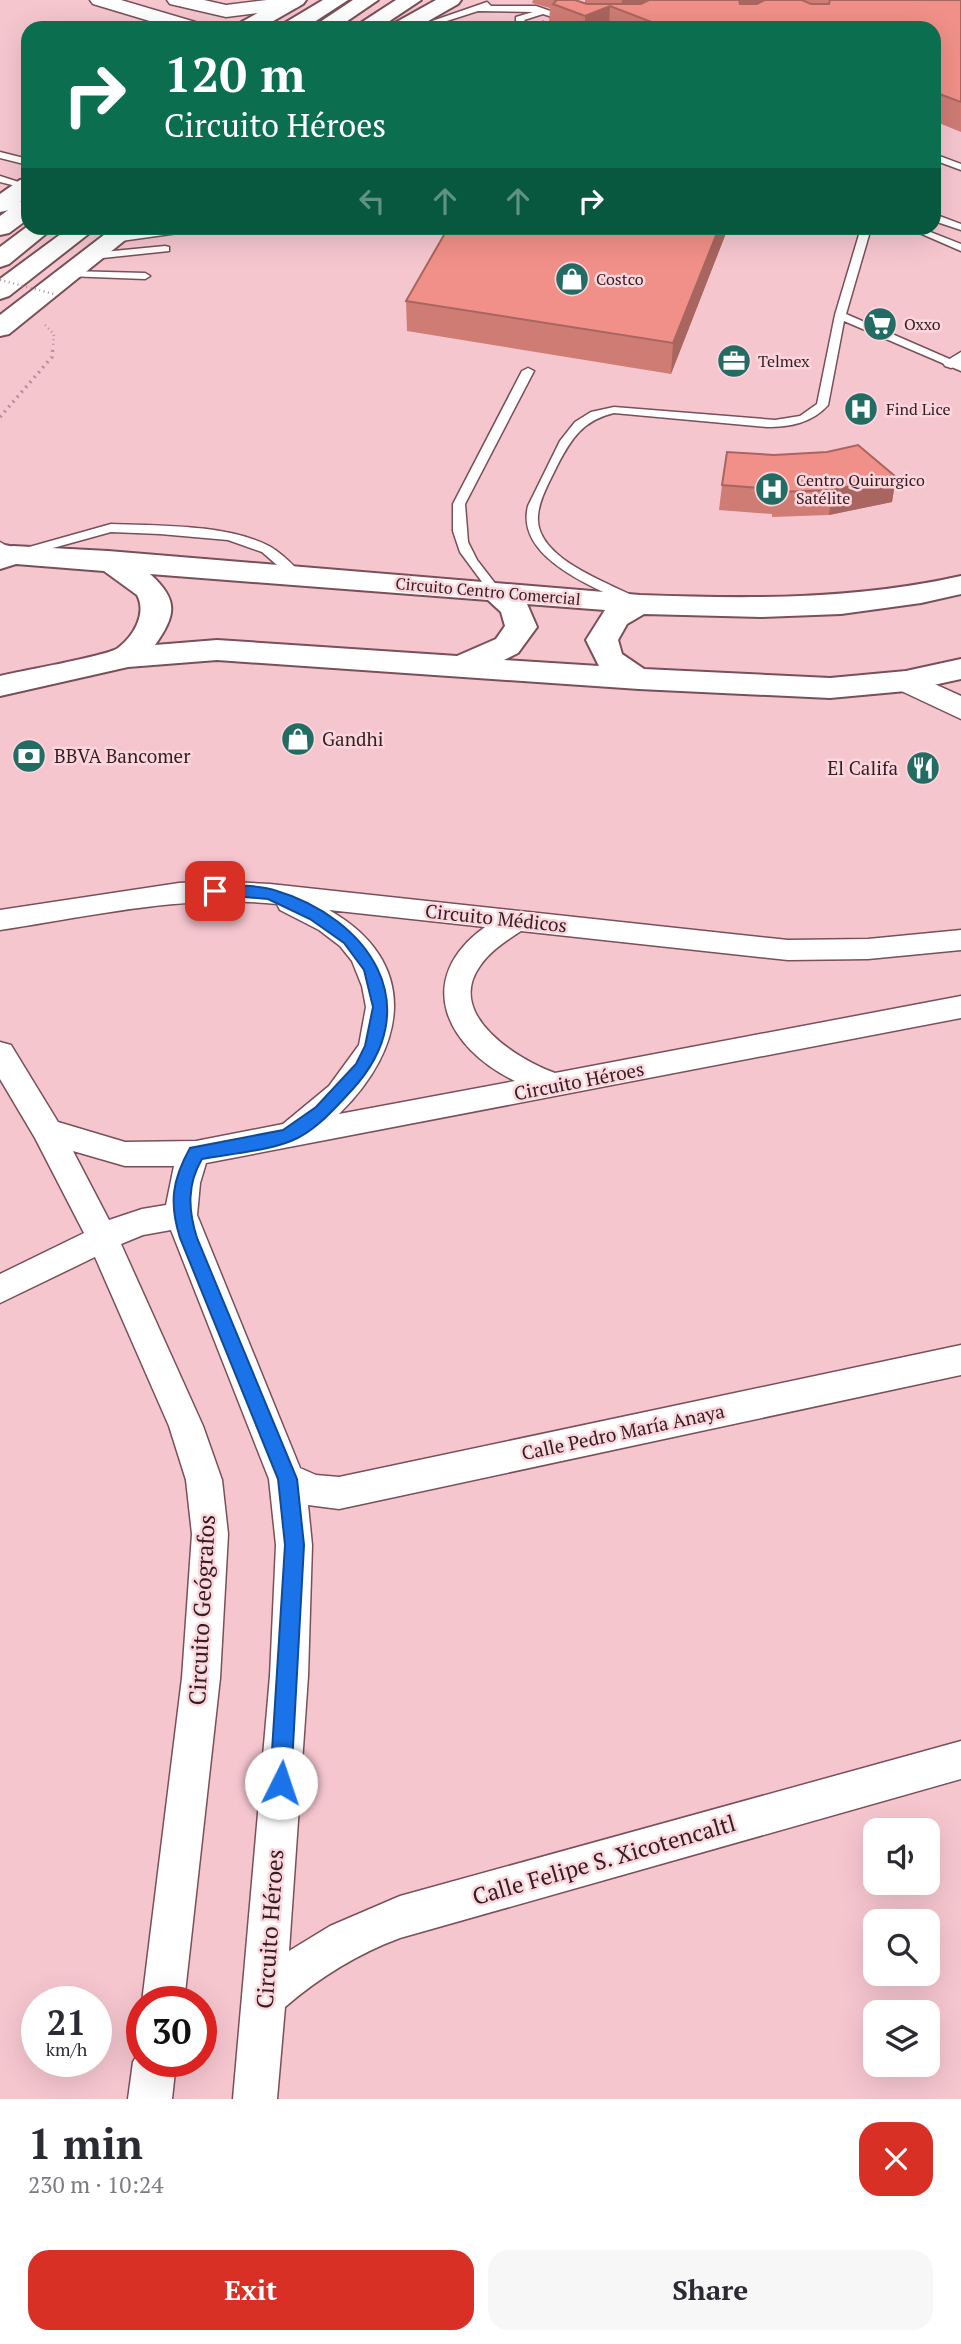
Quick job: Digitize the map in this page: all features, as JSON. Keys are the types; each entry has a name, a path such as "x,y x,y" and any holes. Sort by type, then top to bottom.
{"main road":[{"path":"302,21 338,0"},
{"path":"334,21 368,0"},
{"path":"376,21 411,0"},
{"path":"413,21 451,0"},
{"path":"257,21 293,1"},
{"path":"0,205 21,196"},
{"path":"0,228 21,201"},
{"path":"0,260 32,235"},
{"path":"0,291 75,235"},
{"path":"0,328 62,284 119,235"},
{"name":"Circuito Centro Comercial","path":"3,553 640,604 809,609 875,603 961,585"},
{"path":"107,560 148,585 158,609 155,622 128,657"},
{"path":"463,666 507,646 521,627 514,606 495,591"},
{"path":"639,679 617,667 609,659 602,640 609,622 618,614 640,604"},
{"path":"0,686 128,657 185,651 243,650 639,679 830,688 906,681 961,669"}],"street":[{"path":"100,0 174,21"},
{"path":"177,0 226,11 293,1"},
{"path":"564,10 594,21"},
{"path":"225,21 228,17 226,11"},
{"path":"906,681 961,709"},
{"name":"Circuito Médicos","path":"0,920 179,893 215,891 270,894 788,950 868,949 961,940"},
{"path":"270,894 316,915 350,939 371,969 381,1007 373,1046 362,1068 322,1111 287,1136"},
{"path":"0,897 31,916 0,943"},
{"path":"517,920 488,939 473,956 460,976 458,999 470,1028 495,1056 533,1078 555,1085"},
{"name":"Circuito Héroes","path":"47,1131 125,1154 196,1153 961,1007"},
{"name":"Circuito Geógrafos","path":"0,1053 47,1131 103,1240 186,1426 204,1480 210,1534 201,1678 165,1986"},
{"name":"Circuito Héroes","path":"196,1153 182,1186 181,1215 287,1479 294,1545 288,1690 265,1997 254,2099"},
{"path":"0,1289 142,1222 181,1215"},
{"name":"Calle Pedro María Anaya","path":"287,1479 313,1491 339,1493 961,1360"},
{"name":"Calle Felipe S. Xicotencaltl","path":"265,1997 293,1971 324,1950 400,1917 961,1760"},
{"path":"150,2099 153,2077"}],"lane":[{"path":"438,21 499,0"},
{"path":"478,8 564,10 583,21"},
{"path":"519,21 535,12 564,10"},
{"path":"0,155 21,160"},
{"path":"941,160 961,167"},
{"path":"0,179 21,190"},
{"path":"941,219 961,227"},
{"path":"640,604 583,576 560,560 535,531 532,516 541,490 572,434 595,414 614,410 767,424 787,424 815,413 822,405 840,315 864,235"},
{"path":"929,235 961,248"},
{"path":"93,256 165,249"},
{"path":"62,284 145,276"},
{"path":"840,315 958,363"},
{"path":"495,591 463,548 457,528 459,504 528,370"},
{"path":"3,553 110,528 160,530 230,537 265,549 296,575"}],"path":[{"path":"0,280 62,284"},
{"path":"0,416 52,357 54,334 40,320"}],"building":[{"path":"649,0 739,0 740,4 757,4 765,0 802,0 811,4 829,4 830,0 961,0 961,102 941,95 941,21 649,21 610,6 585,16 553,4 556,1 641,4"},
{"name":"Costco","path":"444,235 716,235 673,343 406,301"},
{"path":"858,445 896,477 832,490 776,492 775,489 722,485 727,452 774,455 827,452"}],"place":[{"name":"Costco","path":"572,279"},
{"name":"Oxxo","path":"880,324"},
{"name":"Telmex","path":"734,361"},
{"name":"Find Lice","path":"861,409"},
{"name":"Centro Quirurgico Satélite","path":"772,489"},
{"name":"Gandhi","path":"298,739"},
{"name":"BBVA Bancomer","path":"29,756"},
{"name":"El Califa","path":"923,768"}],"route":[{"path":"215,891 270,894 316,915 350,939 371,969 381,1007 373,1046 362,1068 322,1111 287,1136 196,1153 182,1186 181,1215 188,1238 287,1479 294,1545 289,1676 281,1783"}]}
